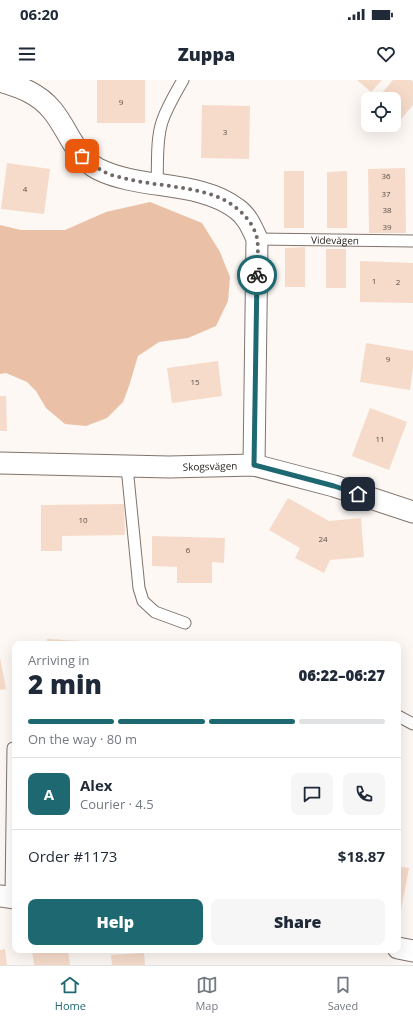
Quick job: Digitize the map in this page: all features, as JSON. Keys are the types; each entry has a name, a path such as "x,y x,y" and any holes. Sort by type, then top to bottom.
{"street":[{"path":"0,81 35,94 52,110 82,156 97,168 118,177 195,191 219,198 238,209 251,224 257,239 254,465"},
{"name":"Skogsvägen","path":"0,463 127,467 254,465 334,486 413,512"},
{"path":"401,949 413,951"}],"lane":[{"path":"157,184 158,151 162,124 171,100 183,80"},
{"name":"Videvägen","path":"257,239 413,241"},
{"path":"127,467 139,588 143,601 155,612 185,623"},
{"path":"401,718 413,724"},
{"path":"9,897 12,785"}],"shaded area":[{"path":"150,202 202,223 220,252 230,277 228,301 216,326 188,338 159,342 138,356 123,402 107,418 86,426 65,424 46,408 36,391 27,382 6,373 0,374 0,225 21,230 65,230 106,212"}],"building":[{"path":"97,80 145,80 145,123 97,123"},
{"path":"357,80 382,80 371,92"},
{"path":"393,80 411,80 413,82 413,105 401,119 401,92 383,92"},
{"path":"202,105 250,106 249,159 201,158"},
{"path":"7,163 50,169 44,214 1,209"},
{"path":"405,168 406,233 369,233 368,169"},
{"path":"284,171 304,171 304,228 284,228"},
{"path":"347,171 347,228 327,228 327,172"},
{"path":"305,247 305,287 285,287 285,248"},
{"path":"326,249 346,249 346,288 326,288"},
{"path":"360,261 413,263 413,303 360,302"},
{"path":"366,343 413,351 413,368 410,390 360,382"},
{"path":"218,361 222,396 172,403 167,368"},
{"path":"0,396 6,396 7,431 0,431"},
{"path":"370,408 407,422 389,470 352,456"},
{"path":"288,498 329,521 361,518 364,557 330,560 324,573 295,558 300,548 269,530"},
{"path":"124,504 125,535 62,536 62,551 41,551 41,505"},
{"path":"152,536 225,538 224,563 212,562 212,583 177,583 177,567 152,566"},
{"path":"47,639 80,641 47,641"},
{"path":"0,657 6,689 0,690"},
{"path":"401,867 409,868 401,910"},
{"path":"5,949 7,965 0,965 0,950"},
{"path":"32,953 68,953 70,965 34,965"},
{"path":"144,953 145,965 112,965 111,955"}],"way so far":[{"path":"82,156 97,168 118,177 195,191 219,198 238,209 251,224 257,239 257,275"}],"route":[{"path":"257,275 254,465 334,486 358,494"}]}
